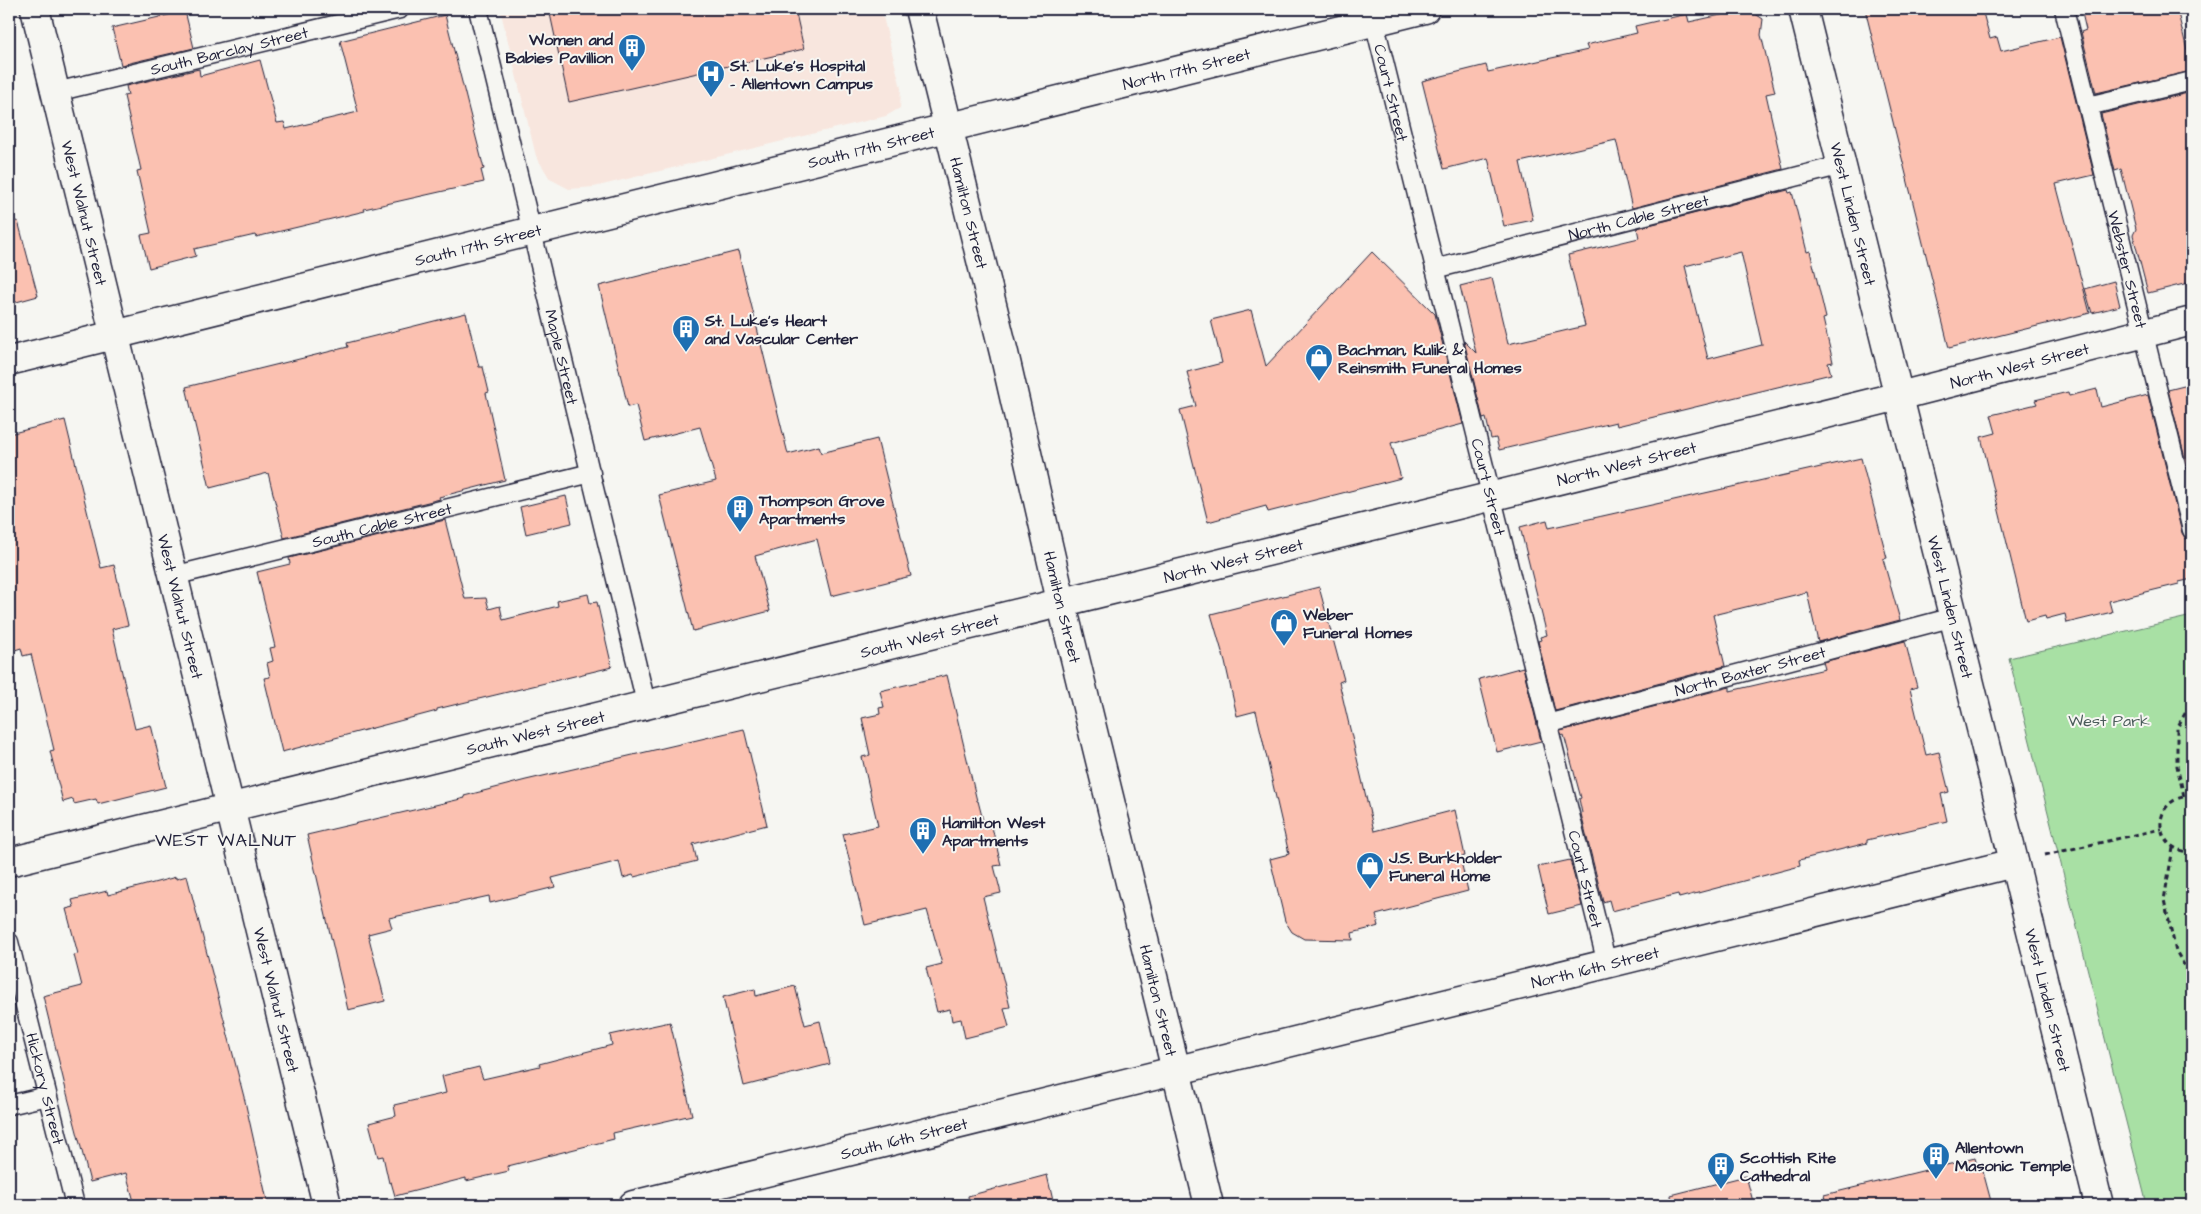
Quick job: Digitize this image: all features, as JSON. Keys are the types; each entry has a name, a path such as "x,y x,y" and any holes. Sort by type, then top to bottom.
{"street":[{"name":"West Walnut Street","path":"35,9 327,1205"},
{"name":"Hamilton Street","path":"919,9 1004,353 1061,601 1208,1205"},
{"name":"North 17th Street","path":"948,127 1373,15 1425,9"},
{"name":"West Linden Street","path":"1803,9 2099,1205"},
{"name":"South 17th Street","path":"9,361 948,127"},
{"name":"North West Street","path":"1061,601 1899,396 2192,321"},
{"name":"South West Street","path":"9,862 1061,601"},
{"name":"North 16th Street","path":"1176,1071 2014,863"},
{"name":"South 16th Street","path":"633,1205 1176,1071"}],"lane":[{"name":"South Barclay Street","path":"56,92 400,9"},
{"name":"Maple Street","path":"478,9 646,703"},
{"name":"Webster Street","path":"2064,9 2192,530"},
{"name":"Court Street","path":"1373,15 1607,964"},
{"path":"2088,106 2192,81"},
{"name":"North Cable Street","path":"1435,269 1842,165"},
{"name":"South Cable Street","path":"173,576 591,473"},
{"name":"North Baxter Street","path":"1547,724 1954,617"},
{"name":"Hickory Street","path":"9,942 75,1205"},
{"path":"9,1105 48,1096"}],"path":[{"path":"2184,796 2177,766 2177,728 2192,701"},
{"path":"2192,796 2184,796 2174,800 2166,808 2161,818 2161,829 2166,840 2173,848 2183,852 2192,852"},
{"path":"2014,863 2161,829"},
{"path":"2173,848 2164,900 2176,951 2192,979"}],"shaded area":[{"name":"St. Luke's Hospital - Allentown Campus","path":"500,9 881,9 901,88 900,108 886,116 594,187 569,189 550,179 536,156"}],"green space":[{"name":"West Park","path":"2192,616 2192,1205 2147,1205 2009,658"}],"building":[{"name":"Women and Babies Pavillion","path":"549,9 795,9 804,49 569,102"},
{"path":"1748,9 1763,19 1761,35 1775,92 1766,94 1783,169 1632,208 1616,140 1520,162 1533,220 1504,226 1488,158 1444,169 1422,81 1486,65 1488,72 1588,50 1586,45 1637,33 1635,26 1687,14 1689,22"},
{"path":"1865,9 1982,9 1990,39 1997,37 2001,51 2060,37 2094,175 2056,184 2090,313 1949,348"},
{"path":"2081,9 2177,9 2192,71 2096,93 2081,32 2086,30"},
{"path":"185,11 194,48 121,65 112,28"},
{"path":"445,15 484,169 481,170 484,182 364,209 365,211 256,237 255,235 194,249 196,256 149,268 141,235 151,233 137,171 141,170 124,96 128,95 126,86 199,69 200,76 260,60 277,123 284,122 286,129 358,112 340,41"},
{"path":"2192,92 2192,282 2148,293 2133,235 2136,229 2121,169 2115,171 2101,114"},
{"path":"1788,190 1789,193 1792,192 1807,252 1810,251 1826,318 1823,319 1833,362 1828,363 1831,374 1617,426 1616,422 1499,450 1496,438 1491,439 1486,418 1483,419 1464,341 1476,353 1460,286 1492,278 1508,344 1585,326 1568,255 1639,238 1637,228","holes":["1741,252 1762,345 1708,359 1685,266"]},
{"path":"18,221 38,296 9,304 9,222"},
{"path":"738,251 788,454 819,446 821,453 877,439 911,576 831,596 817,539 755,556 770,611 693,631 659,495 716,481 700,427 645,441 636,405 628,407 599,286"},
{"name":"Bachman, Kulik & Reinsmith Funeral Homes","path":"1372,252 1435,314 1463,424 1391,443 1401,478 1268,512 1266,506 1208,522 1180,410 1196,406 1187,372 1222,363 1211,320 1251,310 1266,366"},
{"path":"2114,281 2120,306 2092,313 2085,289"},
{"path":"466,313 479,367 483,367 489,392 486,393 505,480 439,497 440,499 284,538 268,473 210,488 186,387 348,347 347,343"},
{"path":"2192,384 2192,486 2168,390"},
{"path":"2097,389 2101,407 2148,395 2182,533 2185,538 2192,540 2192,579 2179,582 2179,584 2109,601 2112,612 2067,623 2065,614 2046,619 2045,616 2026,621 1981,437 1996,433 1991,415 2037,404 2035,400 2068,392 2069,396"},
{"path":"65,420 101,568 114,565 128,625 112,629 135,729 151,725 166,787 98,804 96,799 74,804 73,799 63,802 50,751 54,750 31,654 23,656 21,648 9,652 9,434"},
{"path":"1861,458 1887,558 1883,559 1900,620 1818,642 1807,592 1713,615 1725,666 1555,711 1538,641 1541,640 1540,637 1547,635 1520,527 1547,520 1549,528"},
{"path":"566,496 572,523 526,534 520,507"},
{"path":"445,520 465,599 486,598 489,609 500,606 503,620 558,606 557,601 588,594 590,603 597,602 612,667 437,709 437,711 282,752 264,678 270,677 267,663 273,661 270,648 275,647 257,572 290,564 289,558"},
{"path":"1319,587 1344,680 1339,682 1374,831 1455,810 1465,856 1460,857 1468,891 1376,915 1379,926 1352,933 1353,940 1304,939 1292,932 1285,921 1270,859 1289,854 1256,711 1237,716 1225,662 1211,614"},
{"path":"1905,641 1917,687 1910,689 1926,755 1939,752 1949,792 1941,794 1947,821 1867,840 1867,843 1799,860 1800,866 1679,898 1678,894 1612,911 1609,900 1603,902 1581,814 1579,799 1581,798 1564,735 1562,736 1560,731 1730,687 1730,691 1825,669 1823,662"},
{"path":"1523,667 1541,741 1497,752 1479,679"},
{"path":"947,675 977,801 985,828 992,827 1001,865 994,866 1001,893 983,897 1010,1007 1004,1008 1009,1027 965,1038 961,1019 952,1021 950,1009 937,1012 926,968 942,964 927,910 865,925 843,834 878,826 862,757 870,755 862,718 880,714 879,708 884,707 880,691"},
{"path":"744,729 767,825 693,844 697,861 634,877 633,875 623,878 619,861 552,878 555,887 490,903 489,896 389,918 392,928 368,934 385,1001 348,1010 307,835 465,798 464,796 526,780"},
{"path":"1570,860 1582,906 1549,914 1538,867"},
{"path":"187,876 245,1101 268,1205 135,1205 126,1173 90,1182 65,1086 43,996 82,986 74,955 78,954 66,909 74,907 72,900 107,891 108,895 176,877 176,879"},
{"path":"795,986 805,1025 820,1021 830,1064 744,1086 723,997 755,989 756,996"},
{"path":"670,1022 692,1115 613,1133 614,1139 508,1166 509,1171 466,1181 466,1178 395,1196 391,1182 389,1183 383,1156 378,1157 369,1123 396,1116 394,1105 446,1093 442,1076 479,1067 483,1079 540,1066 539,1064 612,1045 610,1035"},
{"name":"Allentown Masonic Temple","path":"1975,1158 1977,1165 1981,1164 1992,1205 1826,1205 1824,1195"},
{"path":"1047,1175 1054,1205 969,1205 968,1196"},
{"name":"Scottish Rite Cathedral","path":"1746,1176 1754,1205 1672,1205 1671,1195"}],"place":[{"name":"Women and Babies Pavillion","path":"632,72"},
{"name":"St. Luke's Hospital - Allentown Campus","path":"711,98"},
{"name":"St. Luke's Heart and Vascular Center","path":"686,353"},
{"name":"Bachman, Kulik & Reinsmith Funeral Homes","path":"1319,382"},
{"name":"Thompson Grove Apartments","path":"740,533"},
{"name":"Weber Funeral Homes","path":"1284,647"},
{"name":"Hamilton West Apartments","path":"923,855"},
{"name":"J.S. Burkholder Funeral Home","path":"1370,890"},
{"name":"Allentown Masonic Temple","path":"1936,1180"},
{"name":"Scottish Rite Cathedral","path":"1721,1190"}],"district":[{"name":"WEST WALNUT","path":"226,840"}]}
